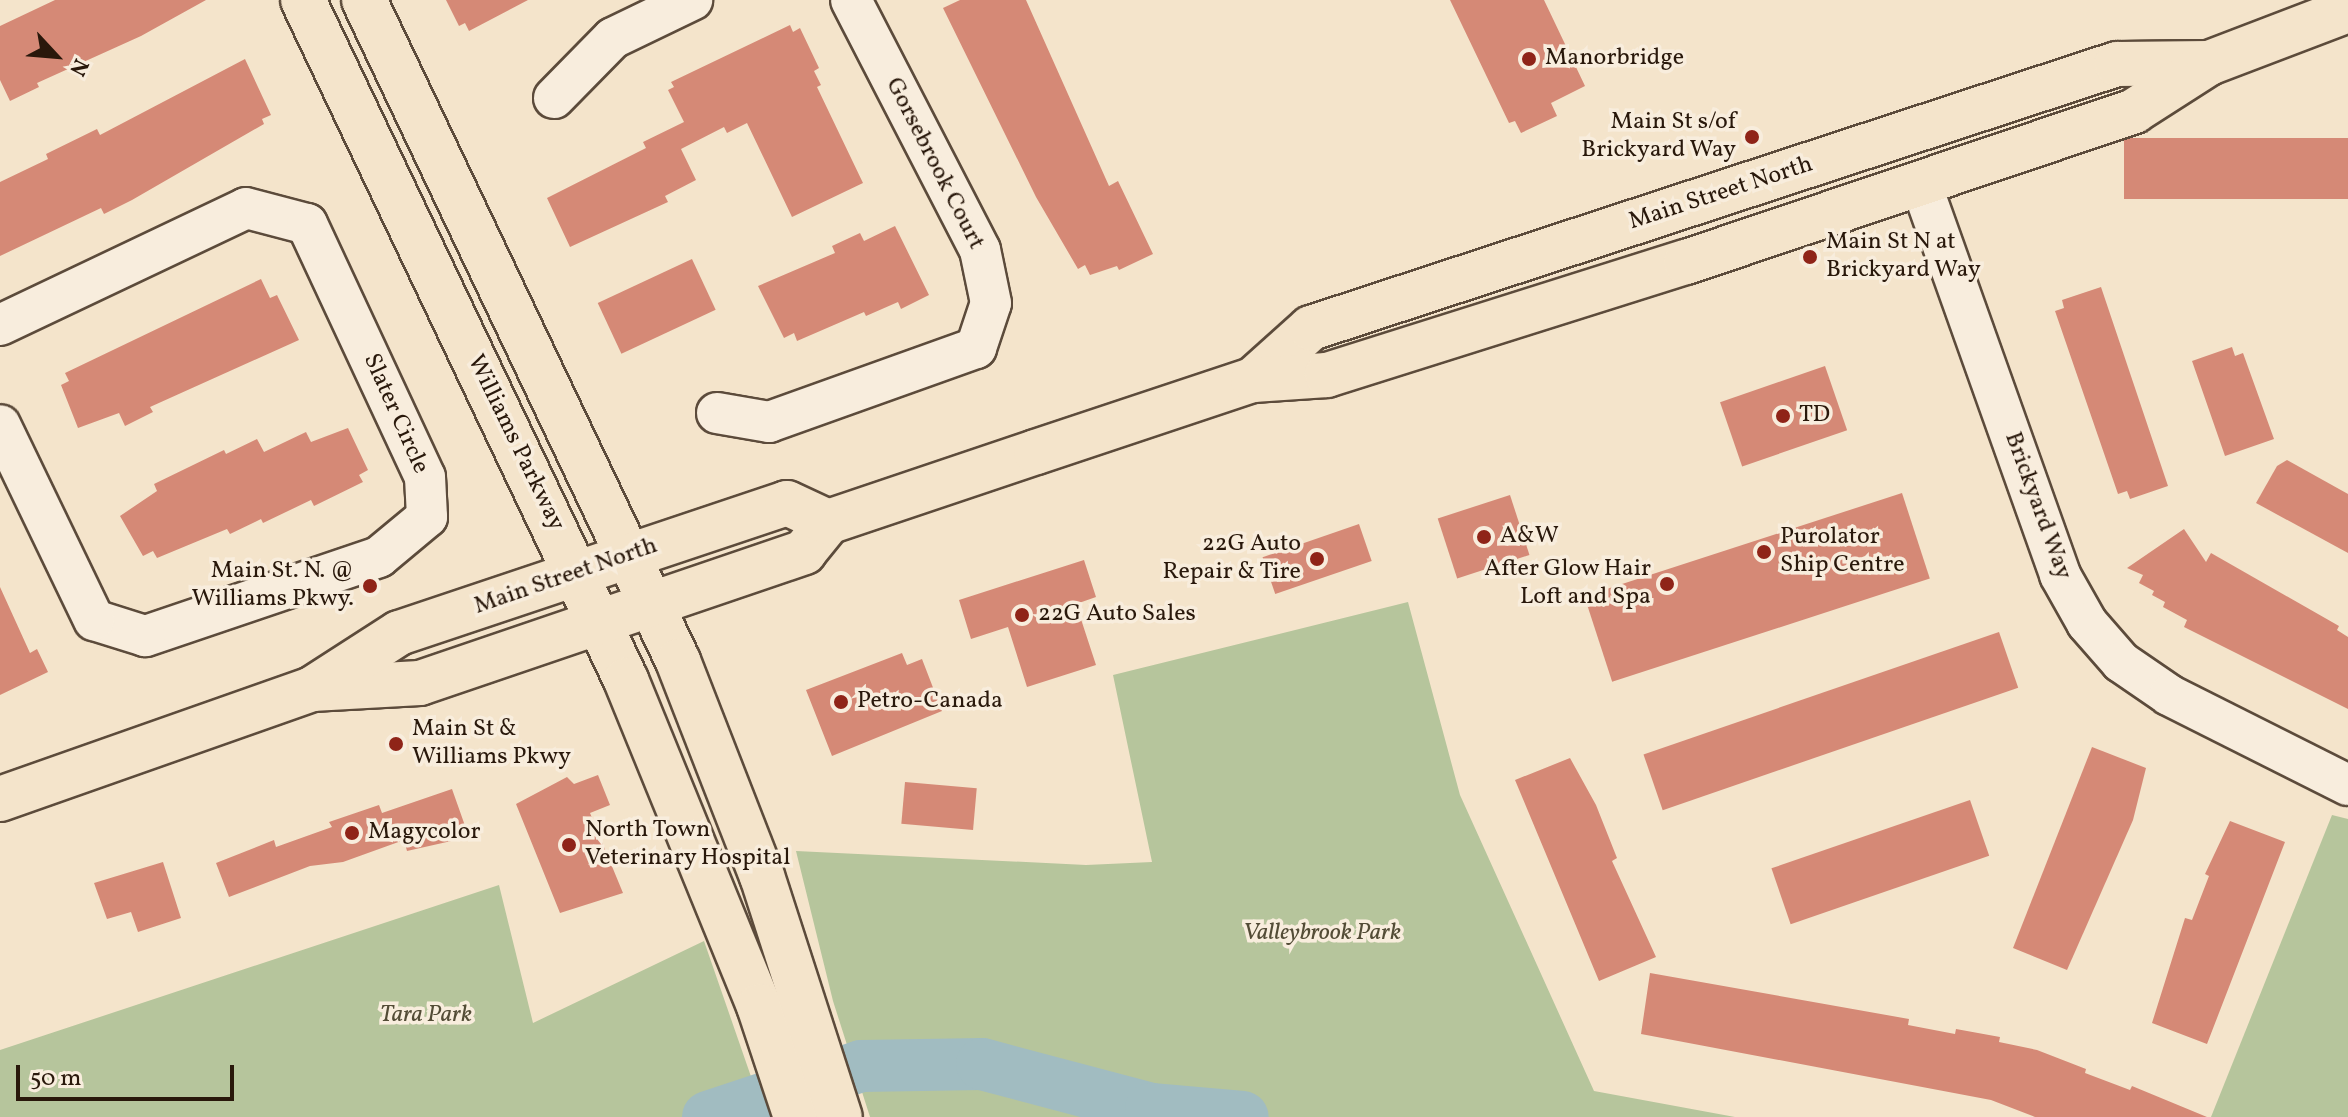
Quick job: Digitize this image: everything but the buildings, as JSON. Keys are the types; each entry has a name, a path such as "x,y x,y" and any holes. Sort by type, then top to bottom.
{"main road":[{"name":"Williams Parkway","path":"303,0 577,573 759,1006 796,1117"},
{"path":"364,0 652,605 743,825 840,1117"},
{"name":"Main Street North","path":"312,689 420,683 804,552 828,522 1253,380 1327,375 1921,184 2134,111 2209,63 2348,10"},
{"name":"Main Street North","path":"1253,380 1311,328 2117,64 2209,63"},
{"name":"Main Street North","path":"0,799 312,689 399,633 630,555 787,503 828,522"}],"street":[{"path":"554,98 613,38 692,0"},
{"name":"Gorsebrook Court","path":"717,413 769,422 976,348 991,303 980,250 851,0"},
{"name":"Brickyard Way","path":"1921,184 2060,575 2087,623 2121,662 2169,695 2348,785"},
{"name":"Slater Circle","path":"0,325 246,208 307,224 425,477 427,517 379,557 145,636 94,620 0,425"}],"green space":[{"name":"Valleybrook Park","path":"1408,602 1460,795 1594,1091 1735,1117 870,1117 833,1001 796,851 1086,865 1152,862 1113,675"},
{"path":"2332,815 2348,819 2348,1117 2211,1117"},
{"name":"Tara Park","path":"499,885 533,1023 704,941 765,1117 0,1117 0,1050"}],"waterway":[{"path":"708,1117 861,1066 982,1064 1151,1109 1243,1117"}],"place":[{"name":"Manorbridge","path":"1529,59"},
{"name":"Main St s/of Brickyard Way","path":"1752,137"},
{"name":"Main St N at Brickyard Way","path":"1810,257"},
{"name":"TD","path":"1783,416"},
{"name":"A&W","path":"1484,537"},
{"name":"Purolator Ship Centre","path":"1764,552"},
{"name":"22G Auto Repair & Tire","path":"1317,559"},
{"name":"After Glow Hair Loft and Spa","path":"1667,584"},
{"name":"Main St. N. @ Williams Pkwy.","path":"370,586"},
{"name":"22G Auto Sales","path":"1022,615"},
{"name":"Petro-Canada","path":"841,702"},
{"name":"Main St & Williams Pkwy","path":"396,744"},
{"name":"Magycolor","path":"352,833"},
{"name":"North Town Veterinary Hospital","path":"569,845"}]}
